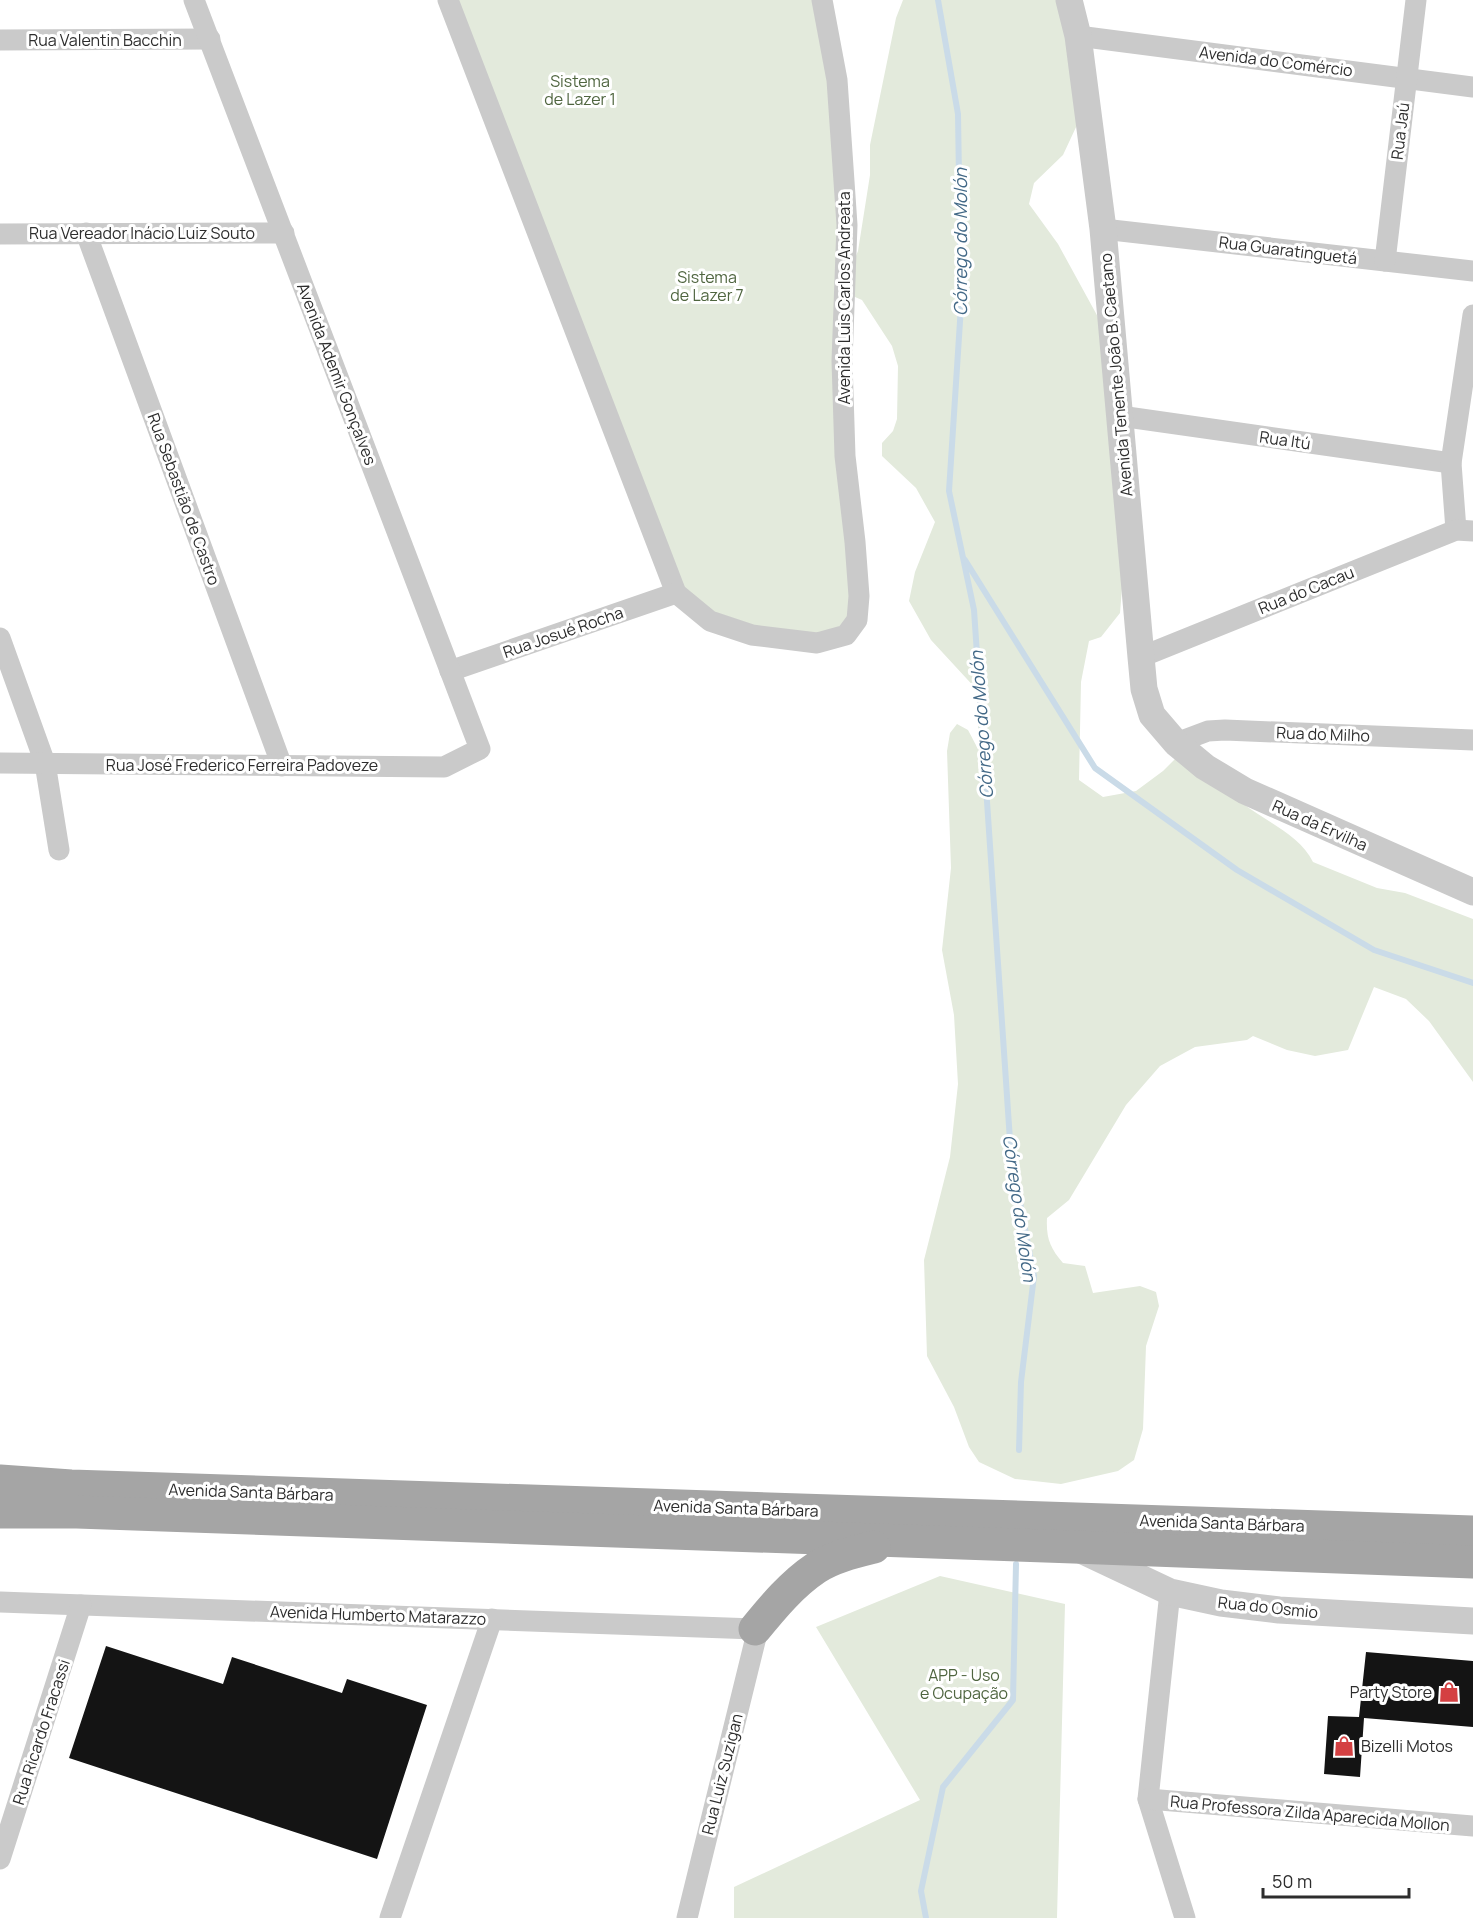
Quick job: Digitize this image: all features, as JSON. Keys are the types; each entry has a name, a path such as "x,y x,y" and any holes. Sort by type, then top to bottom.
{"main road":[{"name":"Avenida Santa Bárbara","path":"0,1481 71,1486 1473,1532"},
{"name":"Avenida Santa Bárbara","path":"0,1512 77,1512 1473,1562"},
{"path":"755,1629 795,1585 817,1568 845,1555 895,1541"}],"street":[{"name":"Avenida Ademir Gonçalves","path":"194,0 480,749"},
{"path":"448,0 675,593"},
{"name":"Avenida Luis Carlos Andreata","path":"675,593 710,621 752,635 817,643 846,634 857,620 859,596 845,456 842,361 846,202 837,80 822,0"},
{"name":"Avenida Tenente João B. Caetano","path":"1069,0 1078,36 1103,229 1144,689 1152,715 1176,743"},
{"name":"Rua Jaú","path":"1385,261 1416,0"},
{"name":"Avenida do Comércio","path":"1078,36 1473,87"},
{"name":"Rua Valentin Bacchin","path":"0,40 210,39"},
{"name":"Rua Guaratinguetá","path":"1103,229 1473,271"},
{"name":"Rua Sebastião de Castro","path":"86,233 282,765"},
{"name":"Rua Vereador Inácio Luiz Souto","path":"0,234 284,233"},
{"path":"1465,530 1451,463 1473,315"},
{"name":"Rua Itú","path":"1120,416 1451,463"},
{"name":"Rua do Cacau","path":"1141,657 1465,530"},
{"name":"Rua Josué Rocha","path":"450,671 675,593"},
{"path":"0,638 45,764 59,850"},
{"name":"Rua do Milho","path":"1176,743 1208,731 1225,730 1473,740"},
{"name":"Rua da Ervilha","path":"1176,743 1204,767 1245,791 1473,892"},
{"name":"Rua José Frederico Ferreira Padoveze","path":"0,763 444,767 480,749"},
{"name":"Rua do Osmio","path":"1074,1546 1170,1592 1221,1603 1279,1610 1473,1621"},
{"path":"1170,1592 1148,1799 1185,1918"},
{"name":"Avenida Humberto Matarazzo","path":"0,1602 755,1629"},
{"name":"Rua Ricardo Fracassi","path":"0,1859 81,1605"},
{"path":"390,1918 492,1619"},
{"name":"Rua Luiz Suzigan","path":"687,1918 757,1633 755,1629"},
{"name":"Rua Professora Zilda Aparecida Mollon","path":"1148,1799 1473,1826"}],"green space":[{"path":"448,0 822,0 846,280 858,251 870,175 870,145 896,18 903,0 1065,0 1077,125 1063,155 1034,183 1029,204 1058,244 1104,328 1127,525 1120,613 1101,637 1089,641 1081,682 1079,780 1103,797 1136,791 1163,771 1185,749 1242,803 1291,836 1307,852 1313,862 1377,888 1405,893 1473,919 1473,1082 1429,1021 1406,999 1374,987 1348,1050 1315,1056 1287,1050 1253,1036 1247,1040 1195,1047 1160,1066 1126,1105 1069,1200 1047,1218 1048,1237 1055,1252 1063,1263 1085,1266 1093,1293 1140,1286 1156,1292 1159,1306 1146,1346 1143,1429 1134,1460 1118,1471 1061,1484 1015,1479 979,1462 969,1447 954,1407 927,1356 924,1260 950,1157 958,1084 954,1015 942,950 951,868 947,751 950,733 957,724 968,730 978,749 978,691 931,640 909,601 915,572 935,522 916,488 882,456 882,443 893,431 897,419 898,366 892,346 862,300 848,294 855,542 846,635 752,635 676,593"},
{"name":"APP - Uso e Ocupação","path":"940,1576 1065,1604 1057,1918 734,1918 734,1887 920,1800 816,1627"}],"building":[{"path":"106,1646 223,1684 232,1657 342,1693 347,1679 427,1705 377,1859 69,1758"},
{"path":"1366,1652 1473,1661 1473,1727 1364,1718 1360,1777 1324,1774 1328,1716 1359,1717"}],"waterway":[{"name":"Córrego do Molón","path":"938,0 958,114 961,306 949,491 974,610 1011,1155 1034,1276 1021,1382 1019,1450"},
{"path":"965,560 1095,768 1237,870 1374,950 1473,983"},
{"path":"926,1918 921,1891 943,1787 1013,1700 1016,1564"}],"place":[{"name":"Party Store","path":"1449,1692"},
{"name":"Bizelli Motos","path":"1344,1746"}],"park label":[{"name":"Sistema de Lazer 1","path":"580,90"},
{"name":"Sistema de Lazer 7","path":"707,286"}]}
